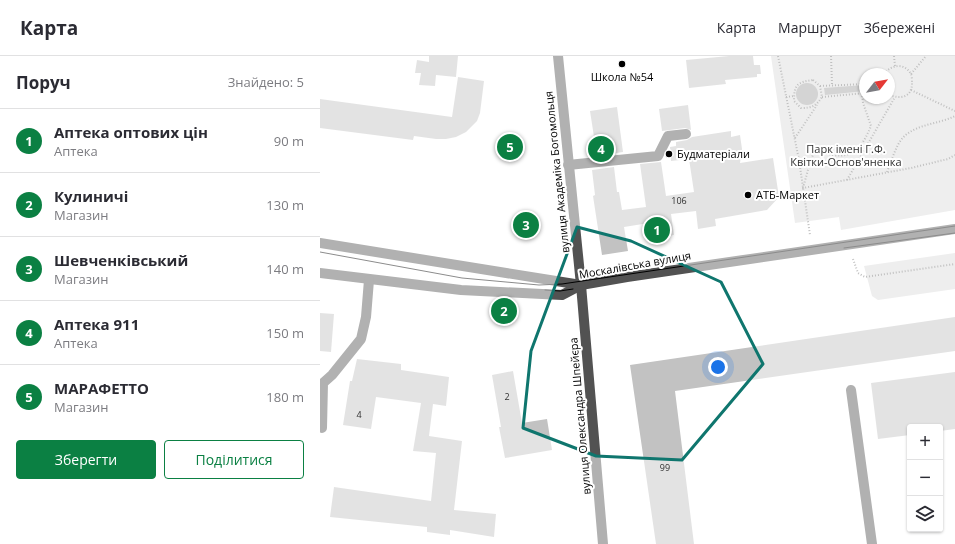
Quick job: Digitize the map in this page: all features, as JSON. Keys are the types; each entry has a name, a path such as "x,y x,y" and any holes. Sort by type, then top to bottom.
{"street":[{"name":"вулиця Академіка Богомольця","path":"558,56 581,285"},
{"path":"568,165 658,156 668,136 686,134"},
{"name":"Москалівська вулиця","path":"320,273 461,290 562,295 581,285 633,276 955,229"},
{"path":"320,243 581,285"},
{"path":"322,428 323,383 332,375 361,339 366,317 369,280"},
{"name":"вулиця Олександра Шпейєра","path":"581,285 603,544"},
{"path":"851,390 872,544"}],"path":[{"path":"778,56 803,188 810,234"},
{"path":"831,56 832,84"},
{"path":"894,56 895,66"},
{"path":"895,97 907,95 911,90 911,74 926,56"},
{"path":"890,68 895,66 906,69 911,74"},
{"path":"794,139 818,104 822,97 820,86 813,80 802,81 796,86 794,91 794,101 801,108 811,108 818,104"},
{"path":"820,86 859,84"},
{"path":"911,90 955,111"},
{"path":"822,97 859,93"},
{"path":"786,97 794,96"},
{"path":"803,188 815,151 822,150 832,155 840,156 858,149 865,140 871,126 863,104"},
{"path":"847,180 891,104"},
{"path":"887,172 900,141 914,129 955,116"},
{"path":"803,188 911,168 948,159 955,155"},
{"path":"853,259 858,273 865,277 955,264"}],"highlighted area":[{"path":"577,227 631,241 721,282 763,364 682,460 596,456 523,428 531,351"}],"green space":[{"name":"Парк імені Г.Ф. Квітки-Основ'яненка","path":"771,56 955,56 955,210 841,230 839,217 795,223"},
{"path":"955,253 955,289 878,300 872,296 864,266"}],"shaded area":[{"path":"807,83 815,86 818,94 815,102 807,105 799,102 796,94 799,86"},
{"path":"859,85 859,92 825,95 824,88"}],"building":[{"path":"429,56 458,56 456,77 436,75 435,86 419,85 421,73 415,73 417,60 429,62"},
{"path":"729,56 753,56 754,65 760,65 761,74 757,74 757,77 725,80 726,84 689,88 686,60"},
{"path":"458,77 484,81 480,113 477,121 466,132 456,137 436,139 414,136 413,140 320,128 320,99 452,117"},
{"path":"688,105 691,130 685,128 662,131 659,109"},
{"path":"617,107 623,152 597,156 590,111"},
{"path":"731,131 731,137 740,135 742,149 740,163 773,158 779,197 767,210 715,219 716,226 698,229 696,211 671,214 674,235 651,238 649,223 624,227 628,251 602,255 593,196 595,195 592,170 614,167 617,192 619,192 622,210 646,207 640,164 661,162 666,196 694,192 689,159 671,161 670,147 676,146 676,142 687,140 692,137"},
{"path":"320,313 334,314 331,352 320,351"},
{"path":"955,317 955,351 675,391 694,544 656,544 630,365"},
{"path":"357,359 401,364 401,370 449,377 446,406 433,404 429,436 462,441 454,510 496,514 494,537 450,530 450,535 427,532 427,527 330,517 334,487 431,501 436,453 413,451 421,403 376,397 371,429 343,425 350,381 352,381"},
{"path":"513,371 522,423 547,419 552,450 505,458 492,375"},
{"path":"955,372 955,429 943,431 943,424 907,424 907,435 878,439 871,383"}],"tram line":[{"path":"320,252 462,278 539,285 562,284 955,226"},
{"path":"844,248 955,233"},
{"path":"545,290 560,291 573,289"}],"place":[{"name":"Школа №54","path":"622,64"},
{"name":"МАРАФЕТТО","path":"510,147"},
{"name":"Аптека 911","path":"601,149"},
{"name":"Будматеріали","path":"669,154"},
{"name":"АТБ-Маркет","path":"748,195"},
{"name":"Шевченківський","path":"526,225"},
{"name":"Аптека оптових цін","path":"657,230"},
{"name":"Кулиничі","path":"504,311"}]}
